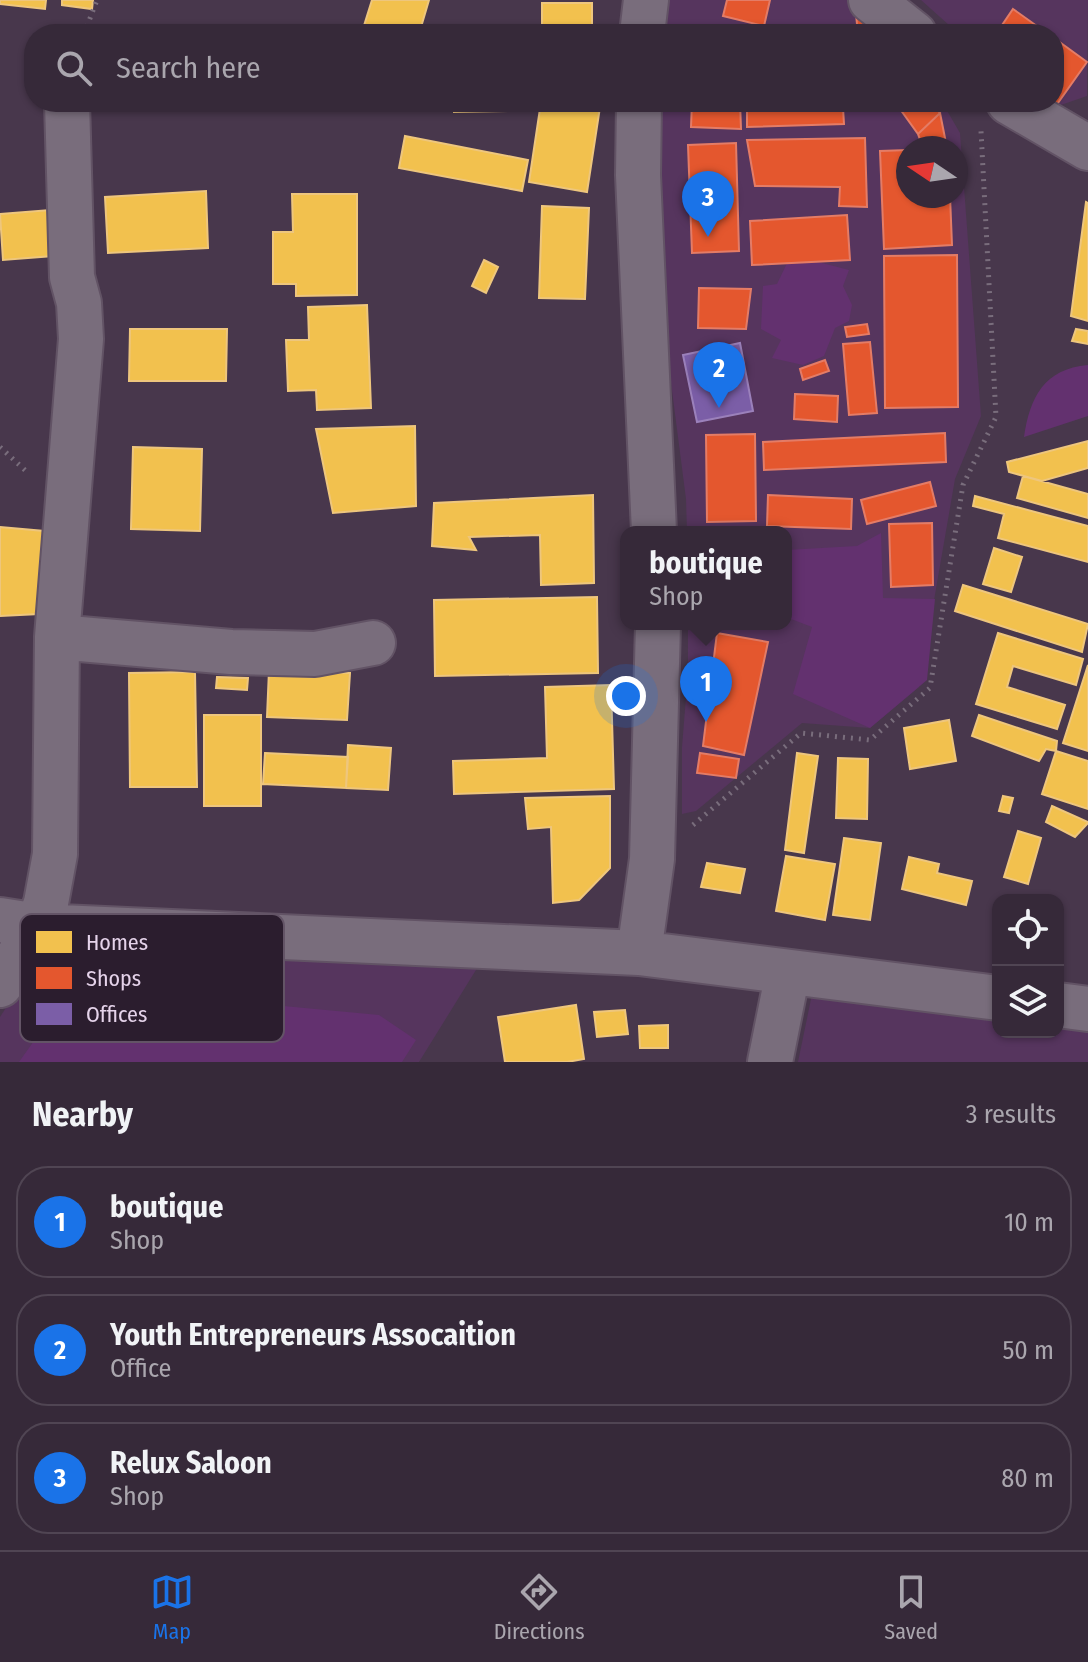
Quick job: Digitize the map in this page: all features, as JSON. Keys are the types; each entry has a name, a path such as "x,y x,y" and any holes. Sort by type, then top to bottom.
{"street":[{"path":"643,24 646,0"},
{"path":"871,0 901,24"},
{"path":"31,914 46,903 55,854 57,637 81,339 79,303 72,277 67,112"},
{"path":"639,112 638,175 654,526"},
{"path":"1000,112 1087,144"},
{"path":"639,953 652,859 658,630"},
{"path":"57,637 231,652 315,654 373,643"},
{"path":"0,985 19,923"},
{"path":"284,936 639,953 992,997"},
{"path":"770,1062 788,972"},
{"path":"1064,1006 1088,1009"}],"path":[{"path":"88,24 97,0"},
{"path":"652,859 801,733 870,740 930,688 963,485 996,417 995,112"}],"shaded area":[{"path":"669,0 853,0 881,24 666,24"},
{"path":"921,0 1088,0 1087,96 1064,104 1064,24 948,24"},
{"path":"659,112 948,112 960,136 896,136 896,208 966,208 981,416 955,479 919,687 870,728 802,723 696,811 682,814 688,630 792,630 792,526 687,526 662,313 657,144"},
{"path":"791,255 849,270 843,286 852,305 849,321 835,328 824,356 803,365 772,358 781,340 761,329 763,286 777,284"},
{"path":"1088,365 1088,416 1024,437 1030,409 1050,379 1060,372"},
{"path":"881,533 883,598 935,599 927,680 870,728 793,694 812,627 792,619 792,550 857,546"},
{"path":"284,952 484,957 419,1062 0,1062 0,1017 20,986 20,1042 284,1042"},
{"path":"817,970 992,1009 992,1038 1064,1038 1064,1026 1088,1030 1088,1062 798,1062"},
{"path":"284,1006 379,1015 416,1040 402,1062 19,1062 33,1042 284,1042"}],"building: Homes":[{"path":"0,0 46,0 45,9 0,4"},
{"path":"62,0 93,0 92,9 62,5"},
{"path":"372,0 429,0 422,24 364,24"},
{"path":"542,3 592,3 592,24 542,24"},
{"path":"540,112 599,112 587,192 529,182"},
{"path":"405,136 528,160 522,191 399,168"},
{"path":"206,191 208,248 108,253 105,197"},
{"path":"292,194 357,194 357,295 296,296 296,284 273,284 273,232 293,232"},
{"path":"1088,203 1088,321 1071,316"},
{"path":"542,206 589,208 585,299 539,298"},
{"path":"50,210 53,256 3,260 0,214"},
{"path":"484,260 498,267 486,293 472,286"},
{"path":"367,305 371,408 317,410 316,390 288,391 286,340 309,340 308,307"},
{"path":"130,329 227,329 226,381 129,381"},
{"path":"1076,329 1088,331 1088,344 1072,341"},
{"path":"415,426 416,506 333,513 316,429"},
{"path":"1088,441 1088,468 1042,481 1009,472 1007,462"},
{"path":"133,447 202,449 200,531 131,529"},
{"path":"1023,476 1088,494 1088,518 1017,498"},
{"path":"593,495 594,583 541,585 540,535 469,537 476,550 432,546 434,503"},
{"path":"975,496 1088,526 1088,562 998,538 1004,514 973,506"},
{"path":"0,527 44,531 39,614 0,616"},
{"path":"994,548 1022,557 1011,592 983,584"},
{"path":"963,585 1088,624 1082,652 955,611"},
{"path":"597,597 598,673 435,676 434,600"},
{"path":"998,633 1083,659 1076,685 1013,666 1007,687 1065,705 1057,729 976,704"},
{"path":"1088,665 1088,751 1063,743"},
{"path":"269,670 350,673 347,720 267,717"},
{"path":"195,672 197,787 130,787 129,673"},
{"path":"217,677 248,678 247,690 216,688"},
{"path":"611,685 614,789 454,794 453,761 547,758 545,687"},
{"path":"204,715 261,715 261,806 204,806"},
{"path":"979,715 1057,741 1056,751 1046,749 1039,761 972,736"},
{"path":"949,720 956,761 910,769 904,728"},
{"path":"348,745 391,748 388,790 346,788"},
{"path":"1056,751 1088,761 1088,809 1042,794"},
{"path":"265,753 348,757 346,788 263,784"},
{"path":"797,753 818,756 804,853 785,850"},
{"path":"838,758 868,759 867,819 836,818"},
{"path":"610,796 610,868 579,900 553,903 551,827 528,829 525,798"},
{"path":"1003,796 1013,798 1009,813 999,811"},
{"path":"1052,806 1088,823 1075,837 1046,822"},
{"path":"1018,831 1041,838 1028,884 1004,877"},
{"path":"844,838 881,843 870,920 833,915"},
{"path":"786,856 835,864 825,920 776,911"},
{"path":"909,857 939,864 937,873 972,881 966,905 902,889"},
{"path":"707,863 745,869 740,893 701,887"},
{"path":"576,1005 584,1059 505,1062 498,1017"},
{"path":"625,1010 628,1034 597,1037 594,1012"},
{"path":"668,1025 668,1048 640,1048 639,1026"}],"building: Shops":[{"path":"727,0 770,0 764,24 723,16"},
{"path":"855,4 870,24 857,24"},
{"path":"1013,9 1034,24 1003,24"},
{"path":"1064,45 1087,62 1064,94"},
{"path":"692,112 740,112 741,129 691,127"},
{"path":"747,112 843,112 844,124 747,127"},
{"path":"902,112 939,112 940,113 918,134"},
{"path":"940,113 945,136 918,134"},
{"path":"865,138 867,207 839,206 840,187 755,186 747,140"},
{"path":"736,143 739,251 692,253 688,145"},
{"path":"896,150 896,208 950,208 952,245 884,249 880,151"},
{"path":"847,215 850,260 752,265 750,221"},
{"path":"957,255 958,407 885,408 884,256"},
{"path":"699,288 751,289 746,329 698,328"},
{"path":"867,324 869,334 847,337 845,327"},
{"path":"870,342 877,413 849,415 843,344"},
{"path":"825,360 829,371 803,380 800,369"},
{"path":"795,394 838,396 837,422 794,419"},
{"path":"945,433 946,462 764,470 763,442"},
{"path":"755,434 756,521 707,522 706,435"},
{"path":"930,482 936,506 867,524 861,500"},
{"path":"768,495 852,499 851,529 767,526"},
{"path":"932,523 933,585 891,587 889,524"},
{"path":"717,633 768,642 744,755 703,746"},
{"path":"700,753 739,759 736,778 697,773"}],"building: Offices":[{"path":"740,343 753,411 697,422 683,355"}],"place":[{"name":"Relux Saloon","path":"708,237"},
{"name":"Youth Entrepreneurs Assocaition","path":"719,408"},
{"name":"boutique","path":"706,722"}]}
